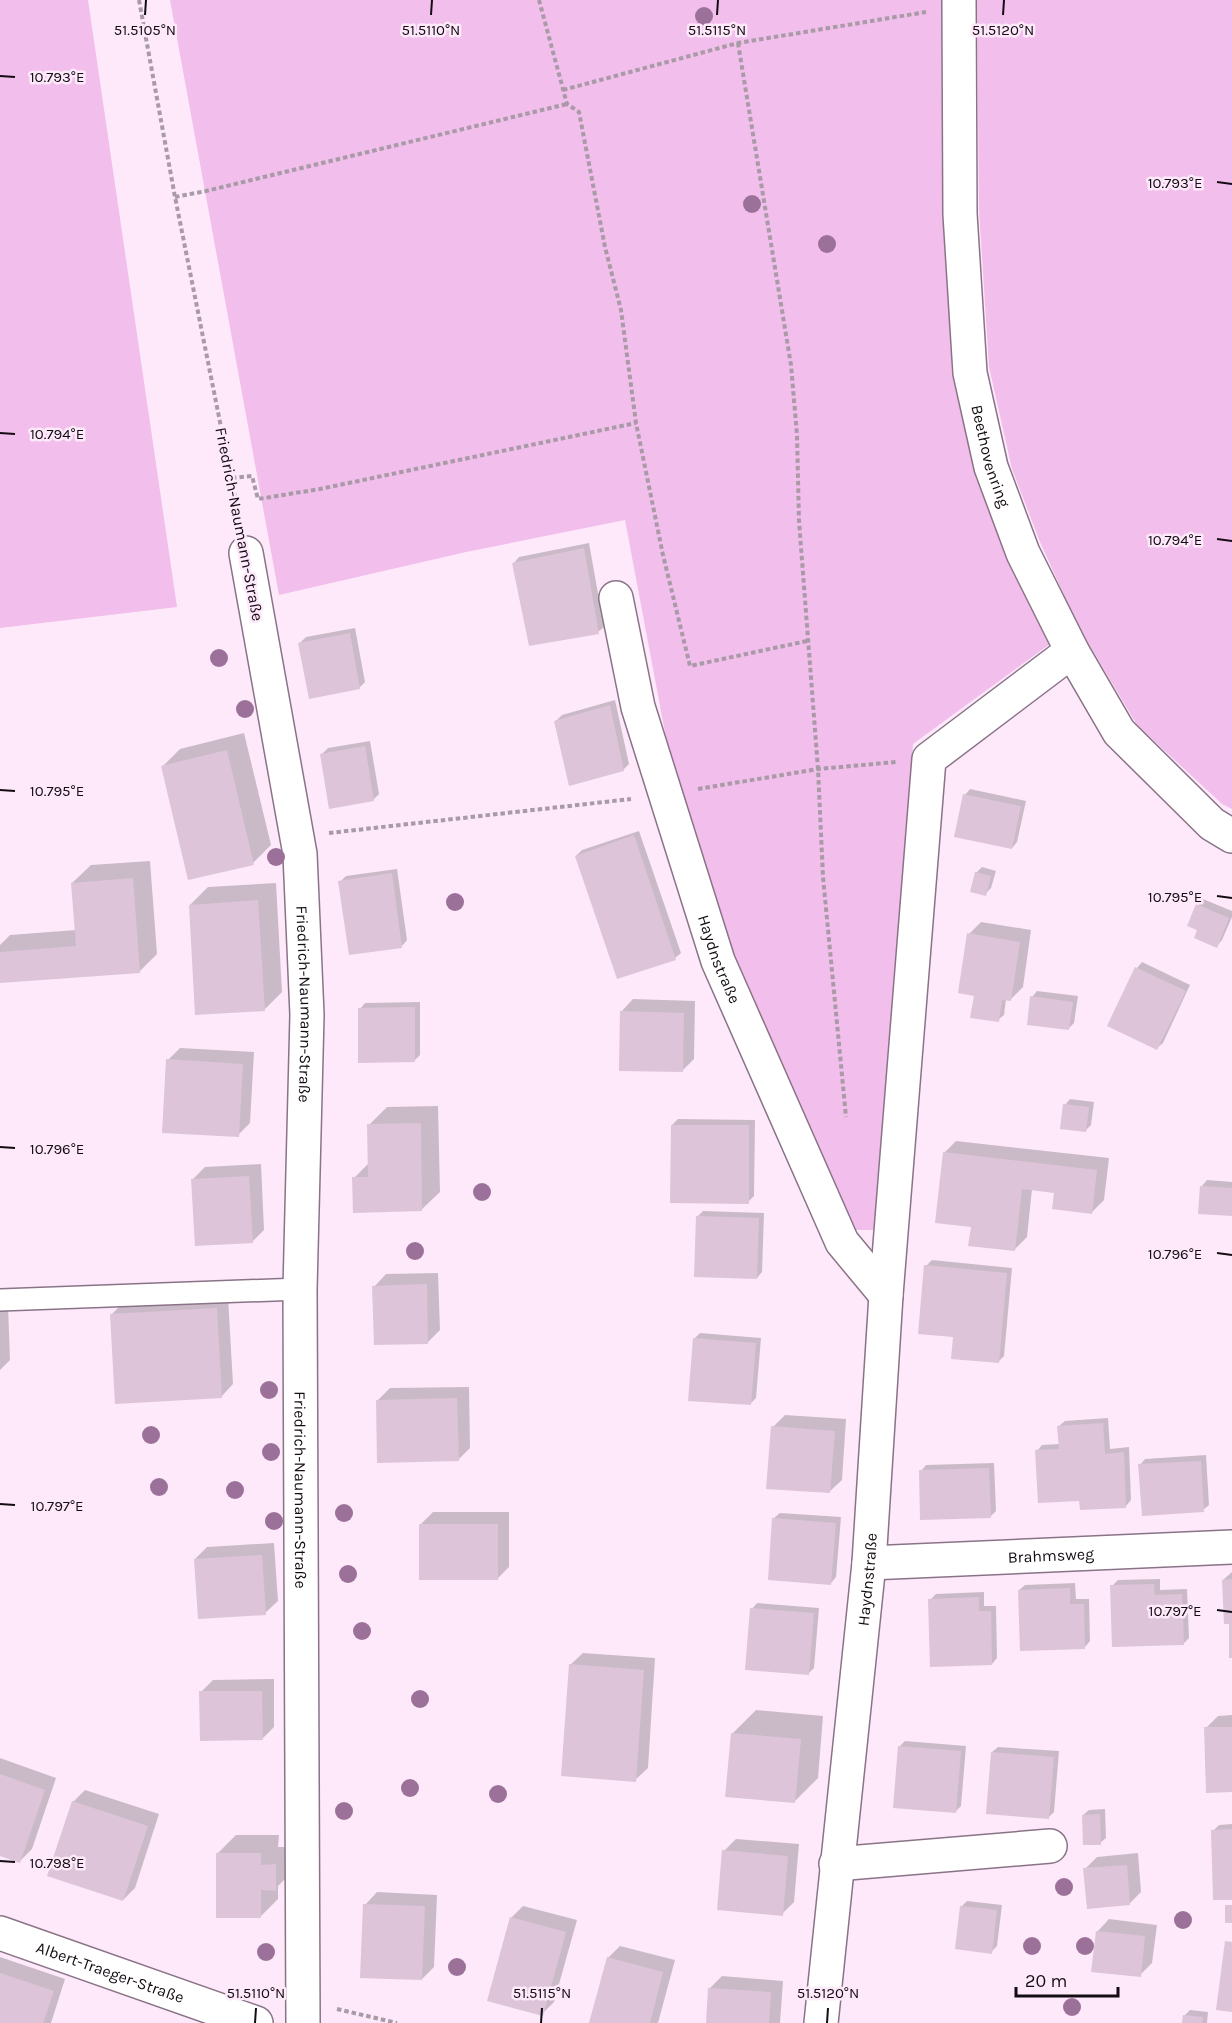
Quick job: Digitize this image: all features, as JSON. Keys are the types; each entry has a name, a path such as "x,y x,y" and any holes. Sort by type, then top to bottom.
{"street":[{"name":"Beethovenring","path":"959,5 960,214 970,373 991,467 1023,553 1072,651 1119,732 1212,824 1232,836"},
{"name":"Friedrich-Naumann-Straße","path":"246,553 300,854 307,1015 300,1289 303,2012"},
{"name":"Haydnstraße","path":"616,598 638,707 718,961 842,1242 886,1295"},
{"path":"929,759 1072,651"},
{"name":"Haydnstraße","path":"821,2023 868,1563 886,1295 929,759"},
{"name":"Brahmsweg","path":"868,1563 1232,1547"},
{"path":"836,1864 1050,1846"},
{"name":"Albert-Traeger-Straße","path":"0,1933 256,2023"}],"lane":[{"path":"0,1300 300,1289"}],"path":[{"name":"Friedrich-Naumann-Straße","path":"139,0 175,197 246,553"},
{"path":"538,0 567,104 579,112 605,247 621,310 636,423 663,555 690,666 807,641"},
{"path":"563,90 738,43 959,5"},
{"path":"738,43 791,365 823,877 846,1117"},
{"path":"175,197 567,104"},
{"path":"232,478 252,476 258,499 320,489 636,423"},
{"path":"297,837 666,794 818,769 929,759"},
{"path":"303,2012 397,2023"}],"shaded area":[{"path":"0,0 88,0 177,607 0,628"},
{"path":"170,0 942,0 945,218 952,375 976,478 1010,563 1050,644 913,744 881,1230 848,1230 732,961 673,775 625,520 466,552 279,595"},
{"path":"977,0 1232,0 1232,809 1222,804 1137,725 1078,626 1040,542 1012,469 989,367 979,209"}],"building":[{"path":"584,548 599,634 529,646 512,563"},
{"path":"350,633 360,689 309,699 298,643"},
{"path":"610,705 624,771 569,786 554,721"},
{"path":"365,746 374,801 329,809 320,754"},
{"path":"227,750 254,865 188,880 161,766"},
{"path":"963,794 1021,806 1012,849 954,837"},
{"path":"634,835 676,960 617,979 575,856"},
{"path":"975,872 991,876 986,896 970,892"},
{"path":"392,873 402,948 349,955 338,881"},
{"path":"133,878 140,973 0,983 0,952 76,946 71,883"},
{"path":"258,900 265,1011 195,1015 189,905"},
{"path":"1196,904 1229,918 1217,948 1194,938 1197,930 1187,926"},
{"path":"967,933 1020,942 1011,1001 1002,1000 999,1022 970,1018 974,996 958,993"},
{"path":"1135,967 1186,991 1157,1050 1107,1026"},
{"path":"1030,996 1073,1002 1069,1030 1027,1025"},
{"path":"415,1007 415,1062 358,1063 358,1008"},
{"path":"620,1011 684,1013 683,1072 619,1071"},
{"path":"166,1059 243,1064 239,1137 162,1133"},
{"path":"1063,1104 1089,1107 1086,1132 1060,1129"},
{"path":"421,1123 422,1211 353,1213 352,1177 368,1177 367,1124"},
{"path":"671,1125 749,1125 749,1204 670,1203"},
{"path":"943,1152 1097,1170 1092,1214 1052,1209 1054,1193 1022,1189 1015,1251 968,1246 971,1227 935,1223"},
{"path":"249,1176 253,1243 195,1246 191,1179"},
{"path":"1200,1186 1232,1188 1232,1216 1198,1214"},
{"path":"696,1216 759,1218 757,1279 694,1277"},
{"path":"924,1265 1007,1273 999,1363 951,1359 953,1337 918,1334"},
{"path":"427,1284 428,1344 374,1345 372,1286"},
{"path":"217,1308 222,1398 115,1404 110,1314"},
{"path":"693,1338 756,1343 751,1405 688,1401"},
{"path":"457,1398 459,1461 377,1463 376,1400"},
{"path":"1103,1423 1105,1454 1124,1452 1126,1508 1080,1510 1079,1501 1038,1503 1035,1450 1059,1449 1057,1426"},
{"path":"771,1426 835,1431 830,1493 766,1489"},
{"path":"1201,1461 1204,1512 1142,1516 1138,1464"},
{"path":"989,1468 991,1518 920,1520 919,1470"},
{"path":"772,1518 836,1523 831,1585 768,1580"},
{"path":"419,1524 498,1524 498,1580 419,1580"},
{"path":"262,1555 266,1615 198,1619 194,1559"},
{"path":"1232,1579 1232,1658 1229,1658 1229,1624 1224,1624 1222,1580"},
{"path":"1154,1584 1155,1595 1182,1594 1184,1645 1112,1647 1110,1585"},
{"path":"1070,1588 1070,1604 1084,1604 1085,1649 1020,1651 1018,1590"},
{"path":"979,1597 979,1611 991,1611 992,1665 930,1667 928,1599"},
{"path":"750,1608 814,1613 809,1675 745,1670"},
{"path":"569,1664 644,1670 636,1782 561,1776"},
{"path":"199,1691 262,1691 263,1740 200,1741"},
{"path":"1204,1727 1232,1727 1232,1792 1206,1793"},
{"path":"731,1733 801,1739 795,1803 725,1797"},
{"path":"898,1746 961,1751 956,1813 893,1808"},
{"path":"991,1752 1054,1757 1049,1819 986,1814"},
{"path":"0,1774 45,1790 20,1863 0,1856"},
{"path":"72,1801 148,1826 123,1901 47,1876"},
{"path":"1100,1814 1101,1845 1083,1845 1082,1815"},
{"path":"1232,1829 1232,1900 1213,1900 1211,1830"},
{"path":"722,1850 788,1856 783,1916 717,1910"},
{"path":"216,1853 261,1853 261,1865 276,1864 276,1891 261,1890 261,1918 216,1918"},
{"path":"1127,1865 1130,1905 1087,1909 1083,1868"},
{"path":"363,1904 425,1906 422,1980 360,1978"},
{"path":"1225,1905 1232,1905 1232,1923 1225,1923"},
{"path":"960,1906 997,1910 992,1954 955,1949"},
{"path":"510,1917 566,1932 543,2016 487,2001"},
{"path":"1096,1931 1145,1936 1141,1977 1091,1972"},
{"path":"1225,1941 1232,1942 1232,2012 1216,2010"},
{"path":"607,1957 663,1972 650,2023 589,2023"},
{"path":"0,1973 54,1991 43,2023 0,2023"},
{"path":"708,1988 771,1992 769,2023 706,2023"},
{"path":"1183,2015 1203,2017 1202,2023 1182,2023"}]}
